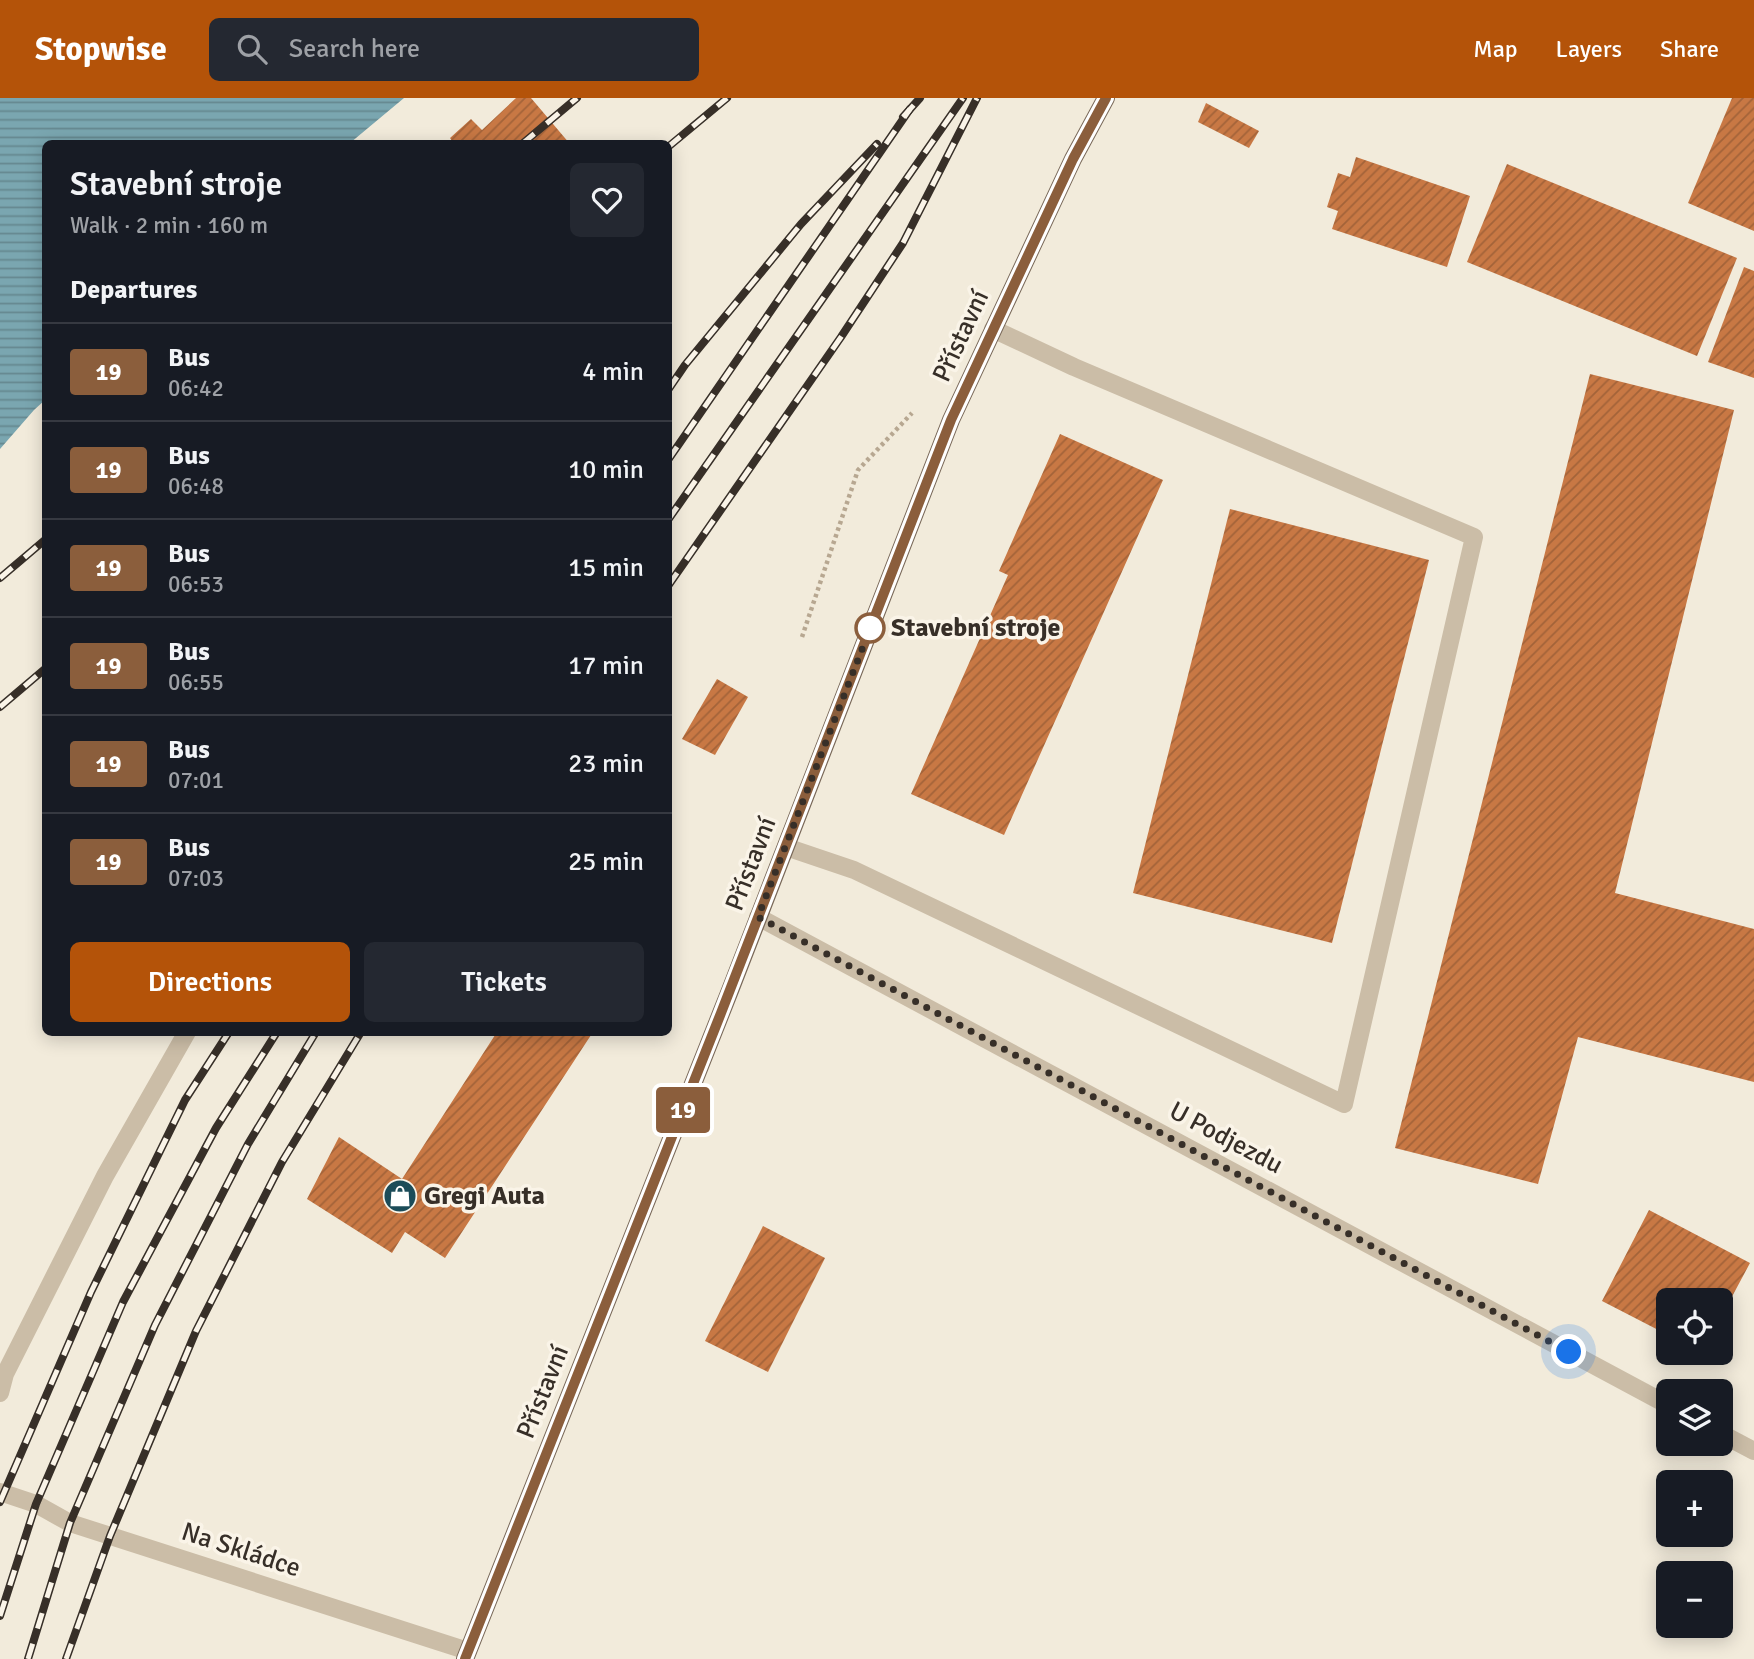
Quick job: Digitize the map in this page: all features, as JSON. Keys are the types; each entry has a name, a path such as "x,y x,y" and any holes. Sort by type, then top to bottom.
{"main road":[{"name":"Přístavní","path":"467,1655 786,847 951,420 1073,159 1106,98"}],"street":[{"path":"786,847 854,870 1344,1104 1474,537 1087,372 993,329"},
{"name":"U Podjezdu","path":"758,917 1656,1399"},
{"path":"0,1393 5,1374 105,1176 185,1036"},
{"path":"1733,1440 1754,1451"},
{"name":"Na Skládce","path":"0,1492 36,1504 70,1523 467,1655"}],"path":[{"path":"802,637 858,470 918,407 951,420"}],"water":[{"path":"0,98 404,98 354,140 42,140 42,403 0,449"}],"building":[{"path":"516,98 531,98 567,140 450,138 471,119 482,130"},
{"path":"1732,98 1754,98 1754,231 1688,203"},
{"path":"1206,103 1259,131 1249,148 1198,122"},
{"path":"1356,157 1470,196 1447,267 1332,229 1338,211 1327,207 1338,173 1350,177"},
{"path":"1507,164 1737,258 1697,356 1467,262"},
{"path":"1744,267 1754,271 1754,378 1708,362"},
{"path":"1590,374 1734,410 1615,893 1754,929 1754,1082 1578,1037 1538,1184 1395,1148"},
{"path":"1060,434 1163,480 1004,835 911,794 1008,575 999,571"},
{"path":"1230,509 1429,560 1332,943 1133,893"},
{"path":"717,679 748,697 715,755 682,739"},
{"path":"494,1036 590,1036 445,1258 405,1232 392,1253 307,1199 339,1137 402,1179"},
{"path":"1649,1210 1750,1263 1733,1295 1733,1288 1656,1288 1656,1329 1602,1301"},
{"path":"763,1226 825,1258 768,1372 705,1341"}],"railway":[{"path":"527,140 577,98"},
{"path":"672,144 727,98"},
{"path":"903,117 920,98"},
{"path":"672,514 963,98"},
{"path":"672,580 903,243 977,98"},
{"path":"672,454 910,109"},
{"path":"672,384 801,224 877,144"},
{"path":"0,578 42,542"},
{"path":"0,707 42,671"},
{"path":"0,1502 91,1292 185,1100 226,1036"},
{"path":"0,1616 36,1504 123,1302 216,1128 274,1036"},
{"path":"28,1659 70,1523 155,1325 248,1144 314,1036"},
{"path":"66,1659 110,1536 196,1331 282,1162 359,1036"}],"bus line":[{"name":"19","path":"465,1659 721,1013 951,420 1073,159 1106,98"}],"place":[{"name":"Stavební stroje","path":"870,628"},
{"name":"Gregi Auta","path":"400,1196"}],"route":[{"path":"870,628 873,621 758,917 1569,1352"}]}
